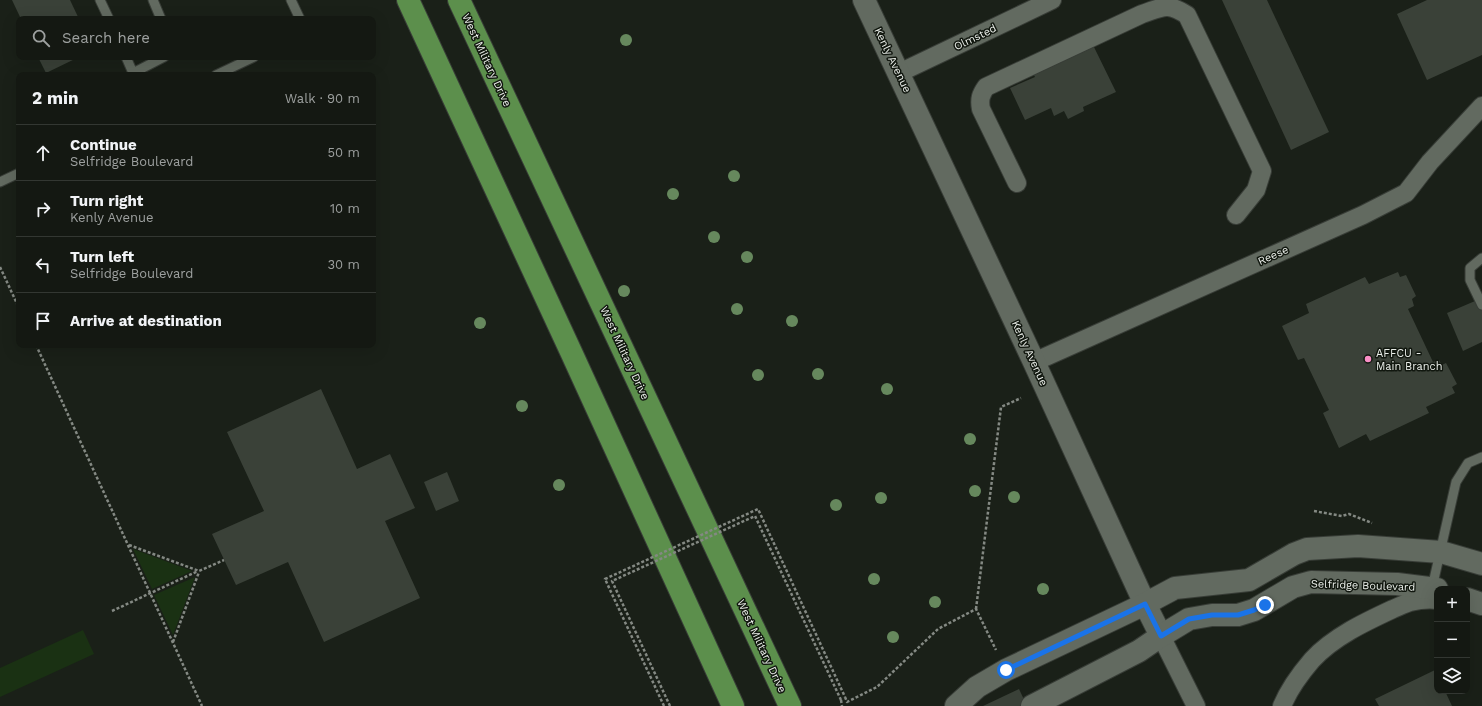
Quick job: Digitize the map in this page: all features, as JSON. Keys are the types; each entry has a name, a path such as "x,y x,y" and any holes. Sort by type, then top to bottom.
{"main road":[{"path":"408,0 569,346 733,706"},
{"name":"West Military Drive","path":"459,0 790,706"}],"street":[{"name":"Kenly Avenue","path":"864,0 1034,362 1145,604 1196,706"},
{"name":"Olmsted","path":"899,73 1052,0"},
{"path":"1017,183 981,109 979,100 986,87 1142,14 1164,6 1176,8 1187,15 1262,171 1256,190 1236,215"},
{"name":"Reese","path":"1034,362 1363,215 1406,193 1430,162 1482,106"},
{"path":"956,706 977,687 1006,670 1145,604 1175,588 1249,580 1294,554 1306,549 1358,546 1440,552 1482,564"},
{"name":"Selfridge Boulevard","path":"1032,706 1139,652 1161,636 1189,619 1212,615 1238,615 1254,610 1293,587 1311,582 1397,584 1434,592"},
{"path":"1282,706 1288,693 1299,678 1313,660 1329,644 1382,614 1409,602 1428,599 1434,593"},
{"path":"1470,600 1482,604"},
{"path":"1470,605 1482,604"}],"lane":[{"path":"100,0 108,16"},
{"path":"153,0 160,16"},
{"path":"291,0 299,16"},
{"path":"127,60 133,72"},
{"path":"135,72 158,60"},
{"path":"222,72 248,60"},
{"path":"0,182 16,174"},
{"path":"1482,258 1470,268 1470,280 1482,305"},
{"path":"1436,586 1440,552 1456,482 1468,463 1482,457"}],"path":[{"path":"0,267 16,302"},
{"path":"37,348 202,706"},
{"path":"1006,670 976,609 1001,408 1021,398"},
{"path":"664,706 605,579 758,509 847,702 877,688 938,629 976,609"},
{"path":"1314,511 1342,516 1349,514 1377,526"},
{"path":"670,706 612,581 755,516 841,700 842,706"},
{"path":"128,544 199,571"},
{"path":"112,611 224,560"},
{"path":"173,643 199,571"}],"green space":[{"path":"133,549 192,571 152,589"},
{"path":"195,577 173,635 154,595"},
{"path":"83,630 94,654 0,697 0,668"}],"building":[{"path":"12,0 70,0 78,16 20,16"},
{"path":"1222,0 1267,0 1329,132 1291,150"},
{"path":"1427,0 1482,0 1482,55 1427,80 1397,14"},
{"path":"1093,45 1116,92 1083,107 1084,111 1068,119 1064,111 1054,116 1051,108 1025,120 1010,88 1035,77 1033,73"},
{"path":"40,60 73,60 48,72 46,72"},
{"name":"AFFCU - Main Branch","path":"1398,272 1400,277 1406,275 1416,296 1412,299 1414,306 1408,309 1433,362 1439,360 1442,365 1446,363 1457,384 1452,387 1455,393 1426,407 1429,413 1370,441 1366,434 1339,448 1323,413 1329,410 1304,358 1298,360 1282,326 1309,313 1306,304 1365,277 1369,284"},
{"path":"1482,298 1482,342 1463,351 1447,313"},
{"path":"321,389 357,469 390,454 415,508 385,521 420,598 324,642 288,562 236,585 212,534 264,511 227,432"},
{"path":"447,472 459,501 436,511 424,482"},
{"path":"1434,670 1434,694 1446,694 1452,706 1379,706 1375,699"},
{"path":"1019,689 1027,706 983,706"}],"place":[{"name":"AFFCU - Main Branch","path":"1368,359"}],"route":[{"path":"1006,670 1145,604 1161,636 1189,619 1212,615 1238,615 1265,605"}]}
